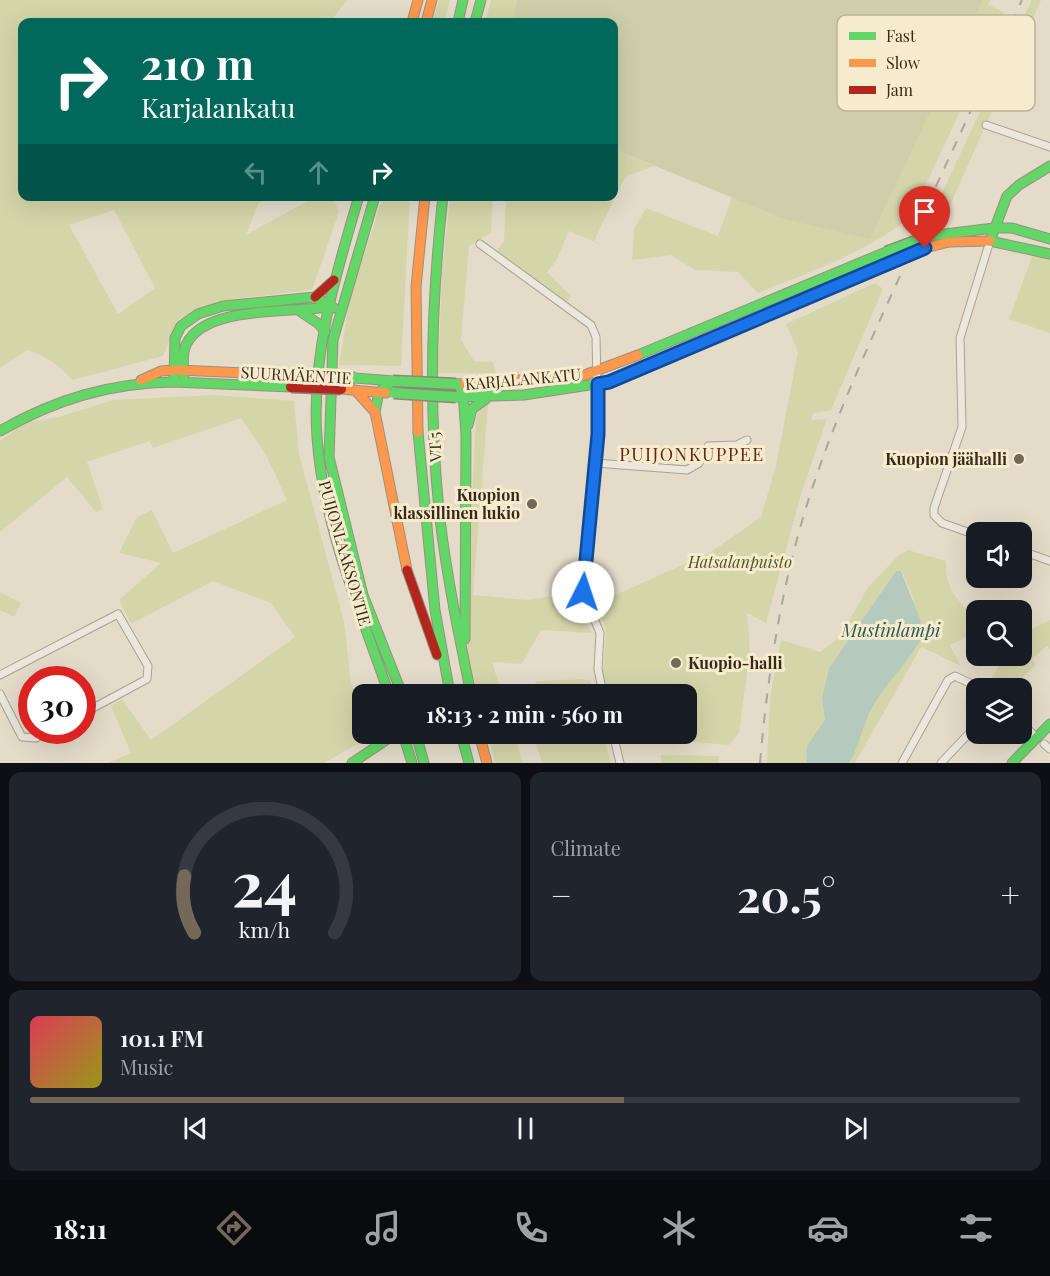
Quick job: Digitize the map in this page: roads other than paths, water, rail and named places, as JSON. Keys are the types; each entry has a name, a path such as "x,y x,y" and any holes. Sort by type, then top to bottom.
{"main road":[{"path":"413,18 418,0"},
{"path":"427,18 432,0"},
{"path":"459,18 463,0"},
{"path":"477,18 481,0"},
{"path":"990,241 1004,203 1012,190 1050,166"},
{"name":"PUIJONLAAKSONTIE","path":"358,201 334,280 328,457 363,595 398,684"},
{"name":"PUIJONLAAKSONTIE","path":"373,201 325,332 319,383 320,469 343,558 386,684"},
{"name":"VT 5","path":"425,201 416,324 417,420 428,548 447,684"},
{"name":"VT 5","path":"443,201 432,322 433,421 446,563 469,684"},
{"name":"KARJALANKATU","path":"456,384 582,376 598,371 929,236 1012,228 1050,239"},
{"name":"KARJALANKATU","path":"460,396 524,395 609,382 925,248 949,242 990,241 1050,254"},
{"path":"315,297 334,280"},
{"path":"179,382 174,338 181,326 198,314 223,306 315,297 334,308"},
{"path":"179,370 185,346 192,333 204,324 245,314 334,308"},
{"path":"301,312 312,318 325,332"},
{"name":"SUURMÄENTIE","path":"0,431 33,411 70,396 138,381 161,371 456,384"},
{"name":"SUURMÄENTIE","path":"138,381 460,396"},
{"path":"393,381 379,392 375,412 410,583 446,679"},
{"path":"456,384 461,387 460,396 466,435 464,570 466,670"},
{"path":"355,390 375,412"},
{"path":"466,435 472,409 491,395"},
{"path":"1012,763 1043,743 1050,723"},
{"path":"352,763 380,744"},
{"path":"406,744 412,763"},
{"path":"419,744 424,763"},
{"path":"464,744 469,763"},
{"path":"482,744 487,763"}],"street":[{"path":"986,125 1050,147"},
{"path":"966,531 942,523 934,515 934,508 962,427 960,338 990,241"},
{"path":"480,244 591,325 596,338 598,384 595,463 583,592 600,633 598,669 601,684"},
{"path":"595,463 687,470 699,463 708,446 744,444 747,440"},
{"path":"1032,555 1050,561"},
{"path":"0,675 118,614 148,666 147,679 96,706"},
{"path":"902,763 948,680 955,676 966,679"},
{"path":"0,694 18,729"},
{"path":"1032,733 1043,743"},
{"path":"941,763 966,737"},
{"path":"615,744 620,763"}],"water":[{"name":"Mustinlampi","path":"896,571 901,571 925,632 914,651 875,702 849,763 806,763 807,746 825,720 822,698 829,668"}],"railway":[{"path":"1015,15 1022,0"},
{"path":"919,223 971,111"},
{"path":"760,763 767,693 778,623 802,520 822,459 843,406 900,276"}],"place":[{"name":"Kuopion jäähalli","path":"1019,459"},
{"name":"Kuopion klassillinen lukio","path":"532,504"},
{"name":"Kuopio-halli","path":"676,663"}],"district":[{"name":"PUIJONKUPPEE","path":"692,455"}],"park label":[{"name":"Hatsalanpuisto","path":"740,562"}]}
